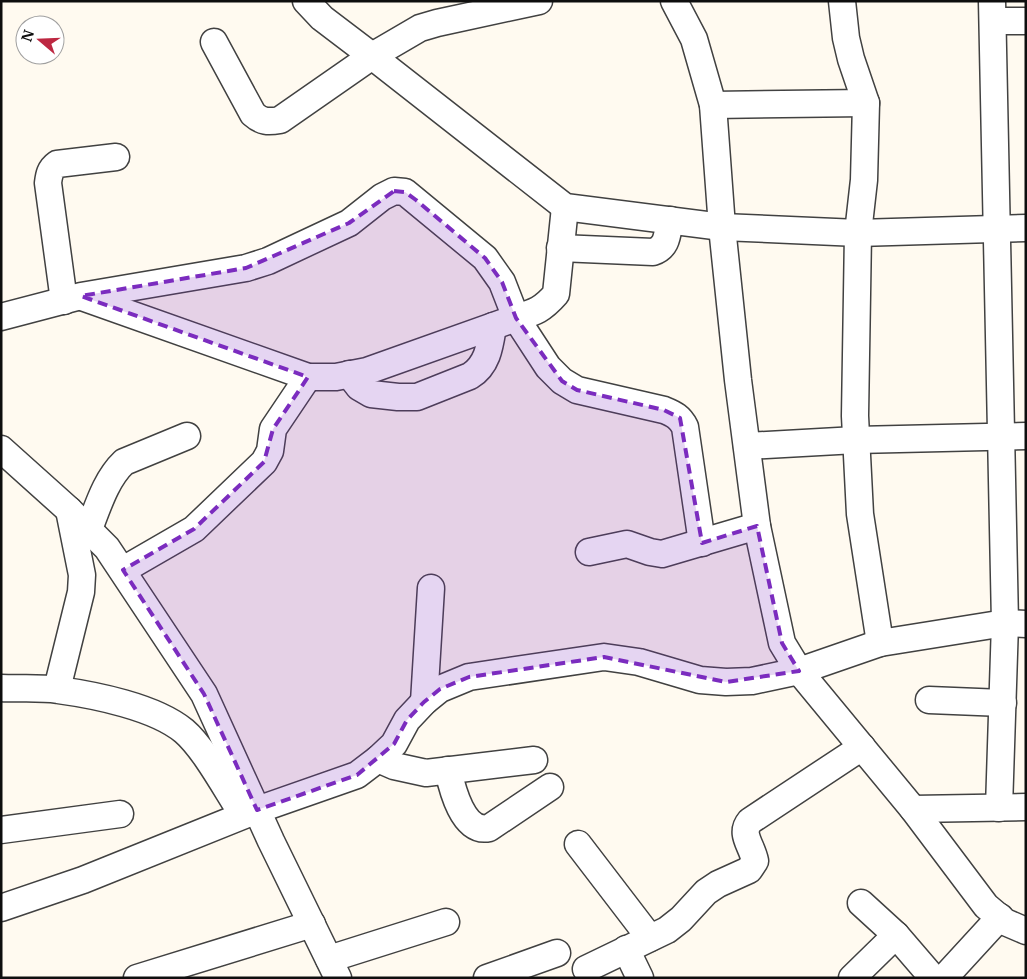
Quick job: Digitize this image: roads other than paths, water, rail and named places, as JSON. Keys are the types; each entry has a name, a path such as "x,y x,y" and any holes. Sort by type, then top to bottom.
{"street":[{"path":"306,1 322,18 565,207 722,227 858,233 1026,228"},
{"path":"214,42 253,114 260,120 267,122 280,120 372,56 420,28 539,1"},
{"path":"674,1 694,38 713,105 722,227 757,526 782,644 799,671 913,809 986,906 1005,922 1026,931"},
{"path":"842,1 846,38 866,103 864,180 858,233 855,416 860,514 880,643"},
{"path":"999,808 1003,702 1016,624 1014,435 997,229 993,11 1026,21"},
{"path":"713,105 866,103"},
{"path":"73,299 48,183 49,176 52,168 57,164 116,158"},
{"path":"1,317 73,299 246,268 268,261 349,224 382,197 394,191 405,192 485,258 502,282 504,322 478,372 417,397 371,394 359,387 349,374"},
{"path":"73,299 308,377 336,377 366,371 539,311 556,294 565,207"},
{"path":"560,248 653,252 660,249 665,242 670,220"},
{"path":"504,322 562,381 577,390 664,410 680,418 685,427 702,543"},
{"path":"123,570 194,530 264,462 270,451 273,429 308,377"},
{"path":"747,446 856,440 1014,435"},
{"path":"89,529 111,477 117,468 124,462 186,436"},
{"path":"1,449 69,510 107,548 204,694 250,812 312,924 333,968 446,922"},
{"path":"57,689 81,592 82,575 69,510"},
{"path":"589,552 627,544 662,554 757,526"},
{"path":"424,702 431,588"},
{"path":"1,908 83,880 250,812 357,774 378,759 394,744 407,720 424,702 440,689 469,677 604,657 639,662 700,680 752,681 799,671 880,643 1016,624"},
{"path":"1,688 57,689 133,706 150,712 184,731 250,812"},
{"path":"929,700 1003,702"},
{"path":"586,968 650,938 674,924 706,892 718,884 750,870 755,861 753,851 744,833 750,821 862,747"},
{"path":"378,759 394,766 426,773 534,760"},
{"path":"448,770 458,806 472,823 484,829 489,828 550,787"},
{"path":"913,809 1026,807"},
{"path":"1,830 120,814"},
{"path":"578,844 650,938"},
{"path":"861,903 896,935 934,978"},
{"path":"944,978 1000,917"},
{"path":"137,978 312,924"},
{"path":"852,978 896,935"},
{"path":"626,949 640,978"},
{"path":"487,978 557,953"}]}
